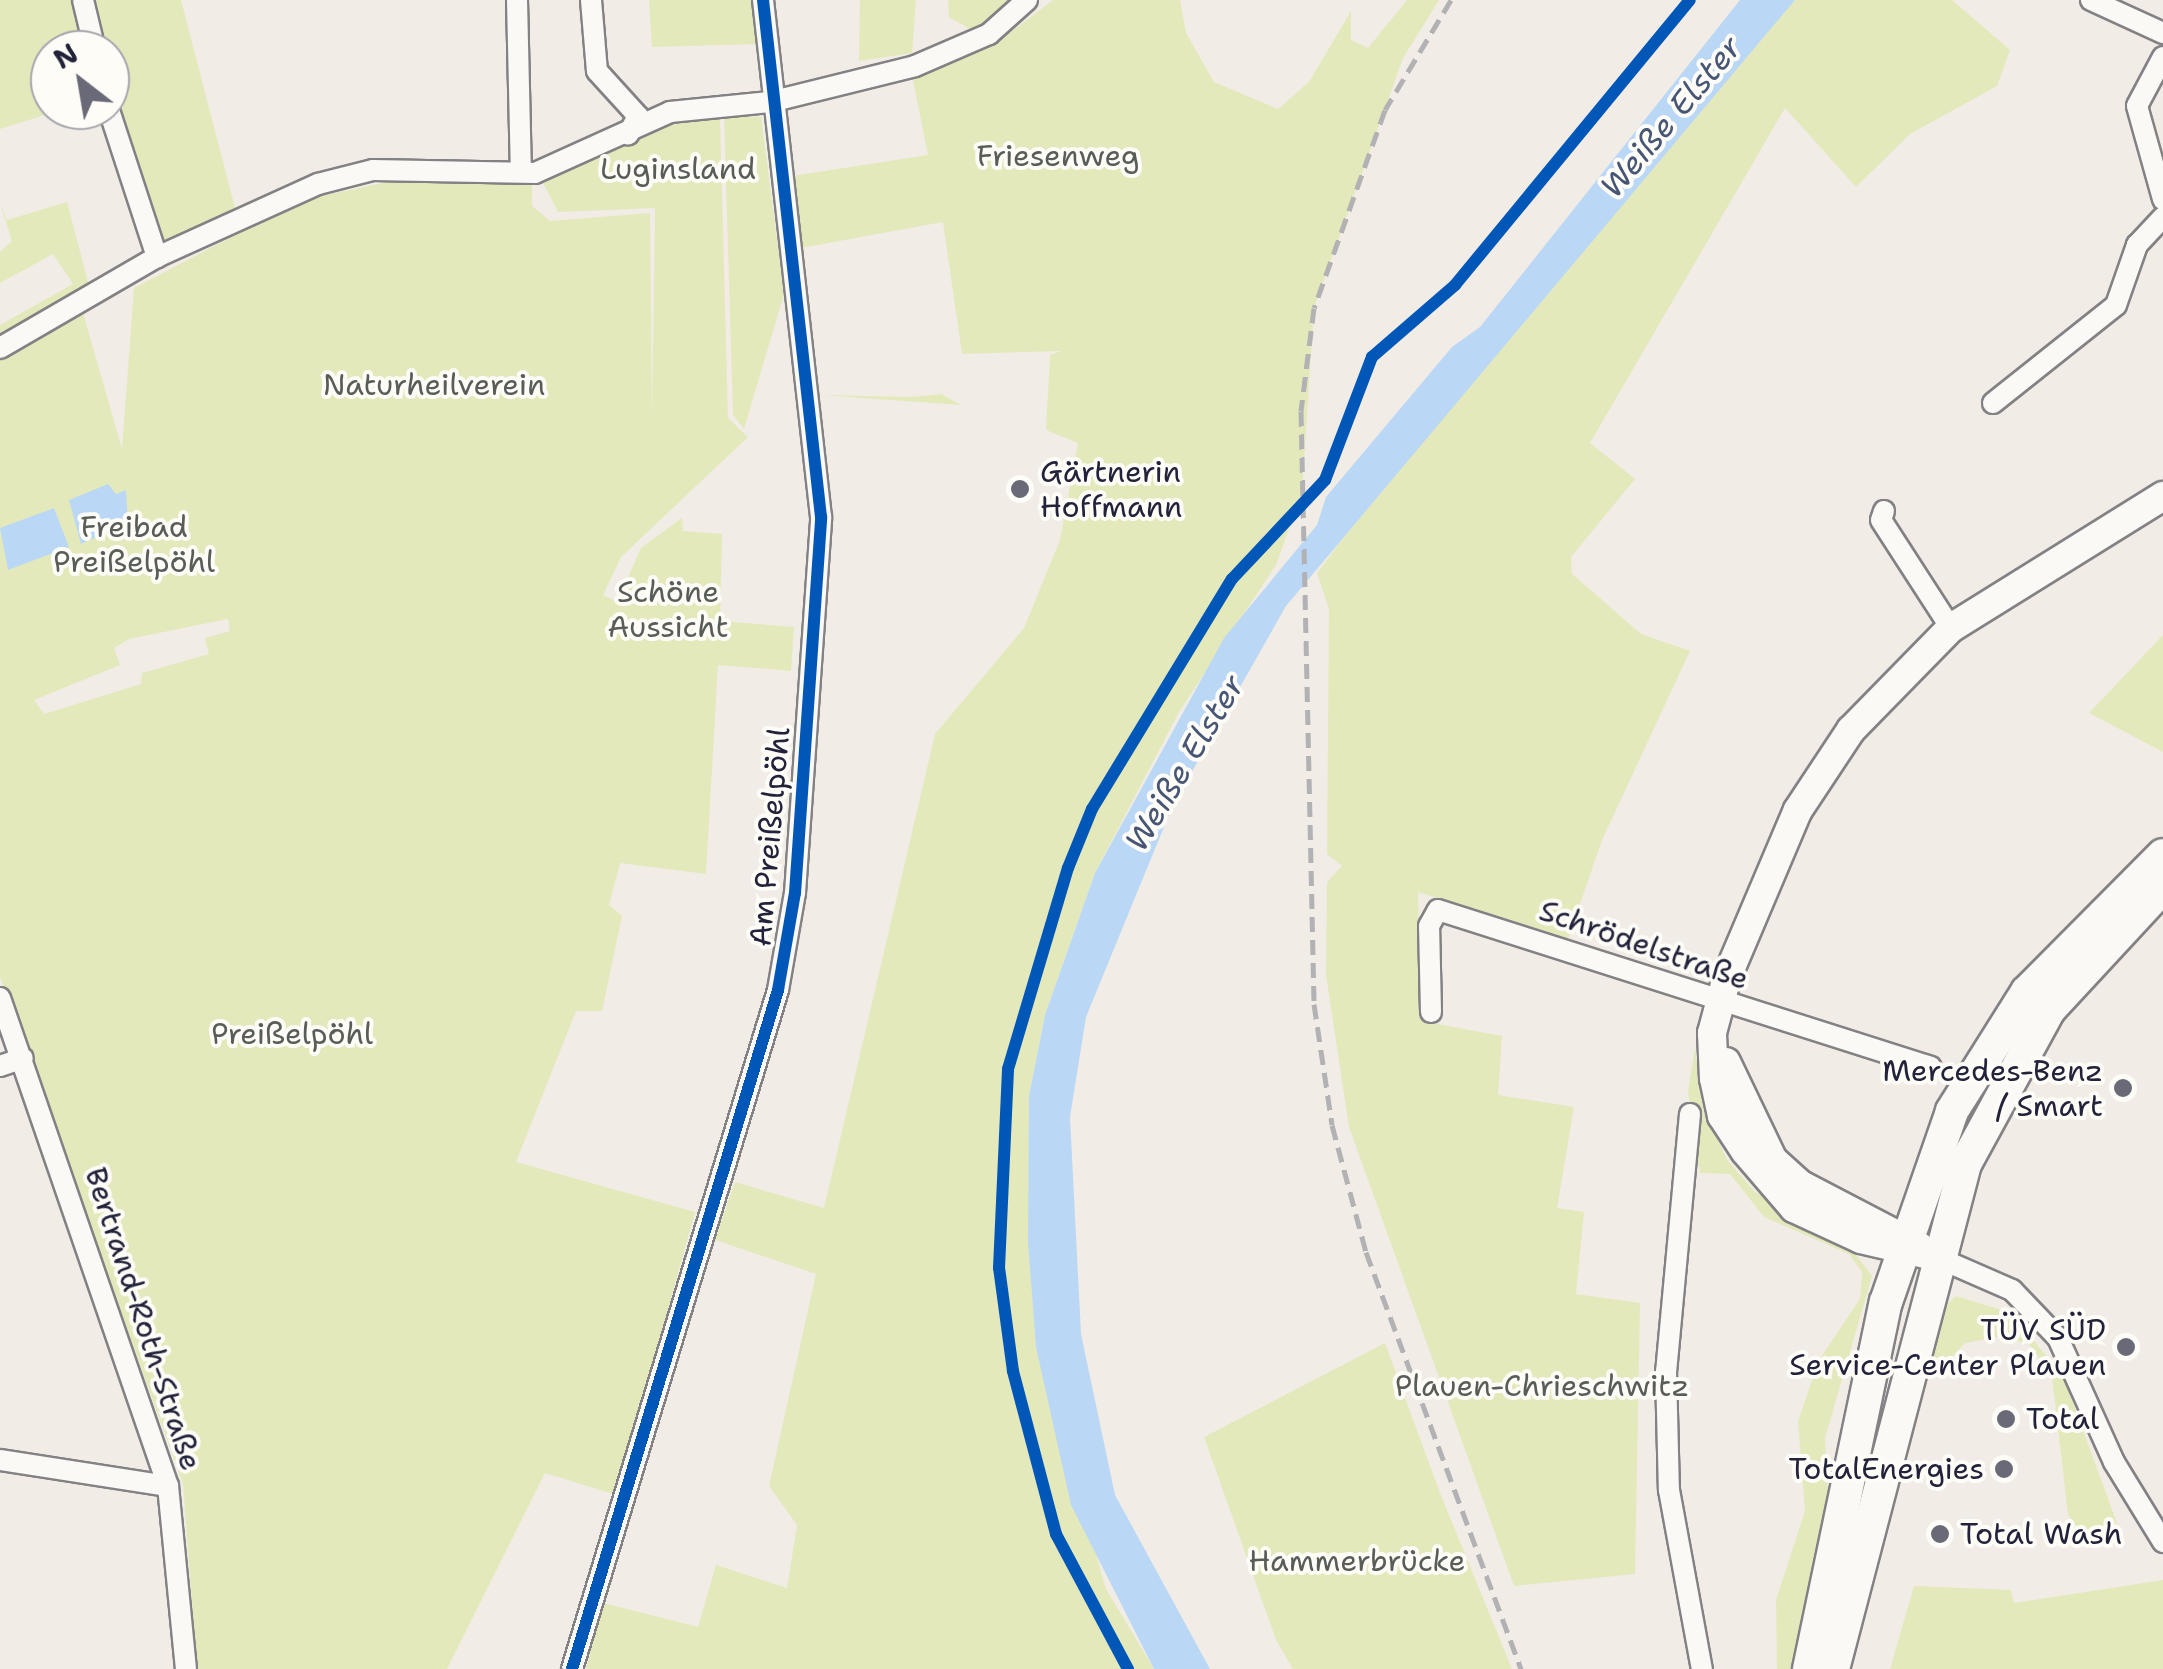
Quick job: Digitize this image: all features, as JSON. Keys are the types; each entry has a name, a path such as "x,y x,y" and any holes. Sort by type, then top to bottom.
{"main road":[{"path":"1934,1256 1794,1208 1745,1151 1722,1116 1714,1079 1720,1004 1798,810 1851,730 1951,628 2163,496"},
{"path":"1810,1669 1902,1243 1952,1111 1999,1030 2072,940 2163,855"},
{"path":"1834,1669 1934,1256 1965,1164 2018,1054 2076,974 2163,886"}],"street":[{"path":"84,0 91,30"},
{"path":"517,0 521,171"},
{"path":"591,0 597,70 638,116 626,136"},
{"name":"Am Preißelpöhl","path":"572,1669 778,990 794,893 821,517 770,102 763,0"},
{"path":"0,348 157,257 250,211 374,170 521,171 626,136 670,112 770,102 956,52 1027,0"},
{"path":"2091,0 2163,33"},
{"path":"2163,57 2137,106 2163,199"},
{"path":"116,130 157,257"},
{"path":"1993,403 2116,305 2137,245 2163,217"},
{"path":"1884,511 1881,520 1951,628"},
{"name":"Schrödelstraße","path":"1431,1012 1429,926 1438,910 1720,1004 1931,1066"},
{"name":"Bertrand-Roth-Straße","path":"0,998 168,1486 186,1669"},
{"path":"0,1066 23,1058"},
{"path":"1690,1114 1666,1371 1668,1490 1702,1669"},
{"path":"1934,1256 2012,1290 2058,1338 2114,1462 2163,1542"},
{"path":"0,1460 168,1486"}],"green space":[{"path":"0,0 77,0 84,30 30,30 30,120 0,129"},
{"path":"89,0 181,0 235,208 158,247 126,161 122,130 130,130 130,30 96,30"},
{"path":"649,0 757,0 759,44 652,47"},
{"path":"860,0 916,0 912,53 859,61"},
{"path":"948,0 1014,0 977,33 949,17"},
{"name":"Friesenweg","path":"1053,0 1180,0 1186,33 1214,82 1278,109 1309,82 1351,11 1351,40 1368,48 1407,0 1439,0 1403,58 1314,308 1302,493 1276,565 1179,712 1095,873 1045,1015 1029,1096 1036,1347 1106,1589 1154,1669 586,1669 603,1603 698,1627 716,1565 787,1588 797,1525 769,1486 816,1274 715,1240 735,1182 824,1208 935,734 1024,628 1060,540 1078,443 1046,430 1050,355 1061,351 962,354 943,222 801,248 792,176 928,155 912,75 1015,29"},
{"name":"Plauen-Chrieschwitz","path":"1795,0 1952,0 2010,50 1997,86 1910,134 1856,187 1785,108 1590,443 1635,479 1571,557 1572,574 1641,634 1690,651 1602,840 1568,939 1418,892 1421,1021 1502,1036 1498,1095 1574,1107 1557,1208 1584,1212 1576,1294 1640,1303 1635,1574 1514,1586 1349,1127 1326,975 1327,882 1342,866 1327,854 1329,609 1317,573 1411,447"},
{"path":"724,116 761,117 784,294 744,429 733,415"},
{"path":"720,117 728,418 748,437 621,557 603,595 617,602 641,548 682,518 683,531 722,534 720,621 794,627 791,671 718,665 706,874 620,863 609,905 622,916 602,1011 576,1011 516,1162 695,1212 616,1495 545,1473 447,1669 197,1669 183,1484 0,977 0,354 83,313 122,449 134,288 302,200 393,181 532,180 532,206 550,221 650,213 652,416 655,208 558,212 540,177 650,128","holes":["228,619 230,631 205,638 209,654 142,673 141,684 44,714 34,700 120,665 114,648 129,639"]},
{"path":"67,202 91,293 0,338 0,325 73,284 53,254 0,283 0,252 12,241 0,203 7,220"},
{"path":"941,394 961,405 820,395 912,397"},
{"path":"2163,635 2163,752 2089,713"},
{"path":"1695,1048 1704,1113 1728,1161 1755,1192 1854,1252 1872,1276 1825,1438 1828,1496 1791,1669 1777,1669 1776,1600 1805,1511 1798,1421 1819,1360 1860,1299 1862,1272 1849,1254 1764,1217 1730,1174 1700,1173 1688,1091"},
{"path":"1956,1296 2011,1313 2063,1376 2117,1523 2081,1532 2068,1515 2052,1376 2030,1345 2003,1336 1965,1343 1936,1375 1924,1375 1942,1309"},
{"name":"Hammerbrücke","path":"1385,1343 1440,1493 1512,1669 1293,1669 1276,1640 1204,1437"},
{"path":"2163,1580 2163,1669 1890,1669 1914,1586 2011,1590 2014,1603"}],"water":[{"name":"Weiße Elster","path":"1740,0 1795,0 1286,606 1173,805 1086,1017 1070,1117 1081,1334 1115,1495 1210,1669 1154,1669 1071,1505 1036,1347 1028,1242 1029,1096 1045,1015 1095,873 1224,638 1317,525 1326,497 1452,347 1480,327"},
{"path":"108,484 116,494 126,490 128,523 81,544 69,500"},
{"path":"54,508 69,547 8,570 0,528"}],"railway":[{"path":"1451,0 1385,110 1314,308 1301,411 1314,1004 1332,1125 1366,1252 1521,1669"}],"cycle path":[{"path":"572,1669 778,990 795,893 821,517 763,0"},
{"path":"1128,1669 1056,1534 1013,1371 999,1268 1008,1069 1068,868 1092,809 1232,579 1325,480 1372,357 1455,285 1690,0"}],"place":[{"name":"Gärtnerin Hoffmann","path":"1020,489"},
{"name":"Mercedes-Benz / Smart","path":"2123,1088"},
{"name":"TÜV SÜD Service-Center Plauen","path":"2126,1347"},
{"name":"Total","path":"2006,1419"},
{"name":"TotalEnergies","path":"2004,1469"},
{"name":"Total Wash","path":"1940,1534"}],"park label":[{"name":"Luginsland","path":"678,169"},
{"name":"Naturheilverein","path":"434,385"},
{"name":"Freibad Preißelpöhl","path":"134,544"},
{"name":"Schöne Aussicht","path":"668,609"},
{"name":"Preißelpöhl","path":"292,1034"}]}
